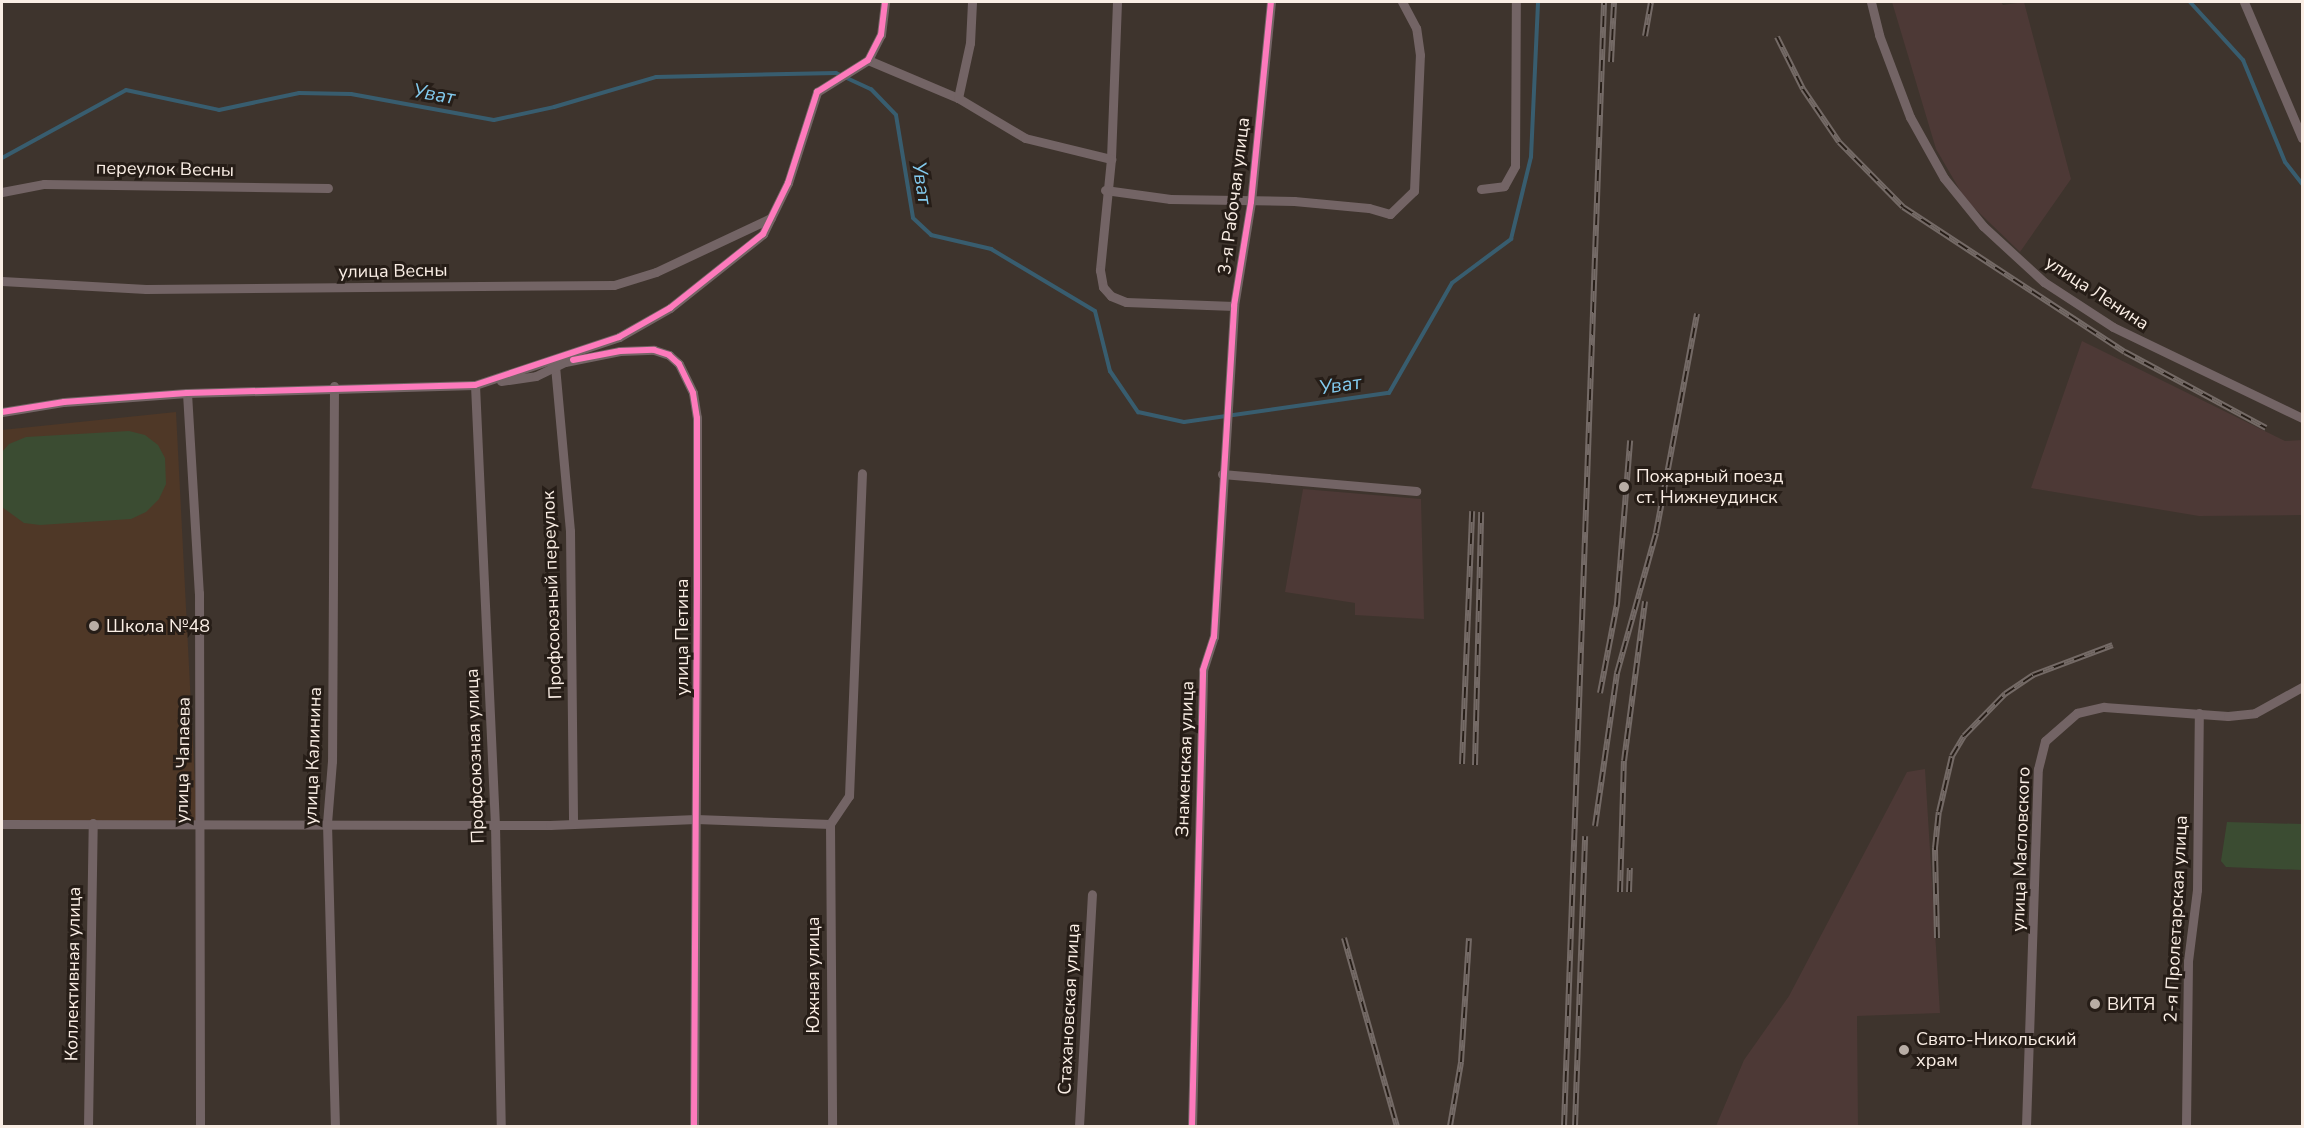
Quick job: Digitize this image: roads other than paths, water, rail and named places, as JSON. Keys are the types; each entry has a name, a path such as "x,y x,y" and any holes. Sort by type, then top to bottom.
{"street":[{"path":"2,412 64,402 187,393 334,386 475,385 619,337 670,308 729,265 763,234 788,183 817,93 868,60 881,35 885,2"},
{"path":"958,98 970,43 972,2"},
{"path":"1117,2 1111,159 1105,190 1100,278 1111,296 1126,302 1165,306 1234,306"},
{"name":"3-я Рабочая улица","path":"1229,394 1234,306 1251,202 1271,2"},
{"path":"1105,190 1170,199 1294,201 1368,208 1390,214 1414,191 1420,55 1416,28 1401,2"},
{"path":"1481,189 1504,186 1515,166 1516,2"},
{"name":"улица Ленина","path":"1871,2 1879,35 1910,117 1944,178 1983,226 2044,282 2113,327 2302,418"},
{"path":"2244,2 2302,138"},
{"path":"868,60 958,98 1025,138 1111,159"},
{"name":"переулок Весны","path":"2,192 45,184 328,188"},
{"name":"улица Весны","path":"2,281 146,289 614,285 656,273 771,218"},
{"name":"улица Петина","path":"475,385 536,376 555,366 620,351 654,350 669,355 679,364 693,393 697,418 694,1126"},
{"name":"Профсоюзный переулок","path":"555,366 570,531 573,824"},
{"name":"Профсоюзная улица","path":"475,385 495,825 501,1126"},
{"name":"улица Калинина","path":"334,386 332,761 327,823 335,1126"},
{"name":"улица Чапаева","path":"187,393 199,593 202,808 199,826 200,1126"},
{"name":"Знаменская улица","path":"1192,1126 1203,679 1214,637 1222,474 1229,394"},
{"path":"2,824 495,825 696,819 830,824 849,796 862,473"},
{"path":"1222,474 1416,490"},
{"name":"улица Масловского","path":"2026,1126 2038,769 2045,741 2077,713 2104,707 2199,713 2255,713 2302,687"},
{"name":"2-я Пролетарская улица","path":"2186,1126 2188,961 2197,891 2199,713"},
{"name":"Коллективная улица","path":"88,1126 93,823"},
{"name":"Южная улица","path":"830,824 832,1126"},
{"name":"Стахановская улица","path":"1079,1126 1092,894"}],"waterway":[{"name":"Уват","path":"2,158 126,90 219,110 299,93 351,94 494,120 554,107 656,77 836,73 871,89 896,115 913,218 931,235 991,249 1095,311 1110,371 1138,412 1184,422 1389,393 1452,283 1511,239 1531,157 1538,2"},
{"path":"2190,2 2243,60 2285,162 2302,184"}],"railway":[{"path":"1564,1126 1604,2"},
{"path":"1611,62 1614,2"},
{"path":"1645,36 1651,2"},
{"path":"1777,37 1803,89 1839,142 1903,207 2125,352 2266,428"},
{"path":"1595,826 1617,673 1656,533 1697,314"},
{"path":"1600,693 1617,604 1630,441"},
{"path":"1462,764 1472,511"},
{"path":"1475,765 1481,512"},
{"path":"1620,892 1624,761 1645,601"},
{"path":"1937,938 1935,848 1939,812 1952,756 1964,736 2005,694 2033,675 2113,645"},
{"path":"1575,1126 1585,836"},
{"path":"1629,892 1630,868"},
{"path":"1344,938 1397,1126"},
{"path":"1450,1126 1461,1062 1469,938"}],"place":[{"name":"Пожарный поезд ст. Нижнеудинск","path":"1624,487"},
{"name":"Школа №48","path":"94,626"},
{"name":"ВИТЯ","path":"2095,1004"},
{"name":"Свято-Никольский храм","path":"1904,1050"}]}
